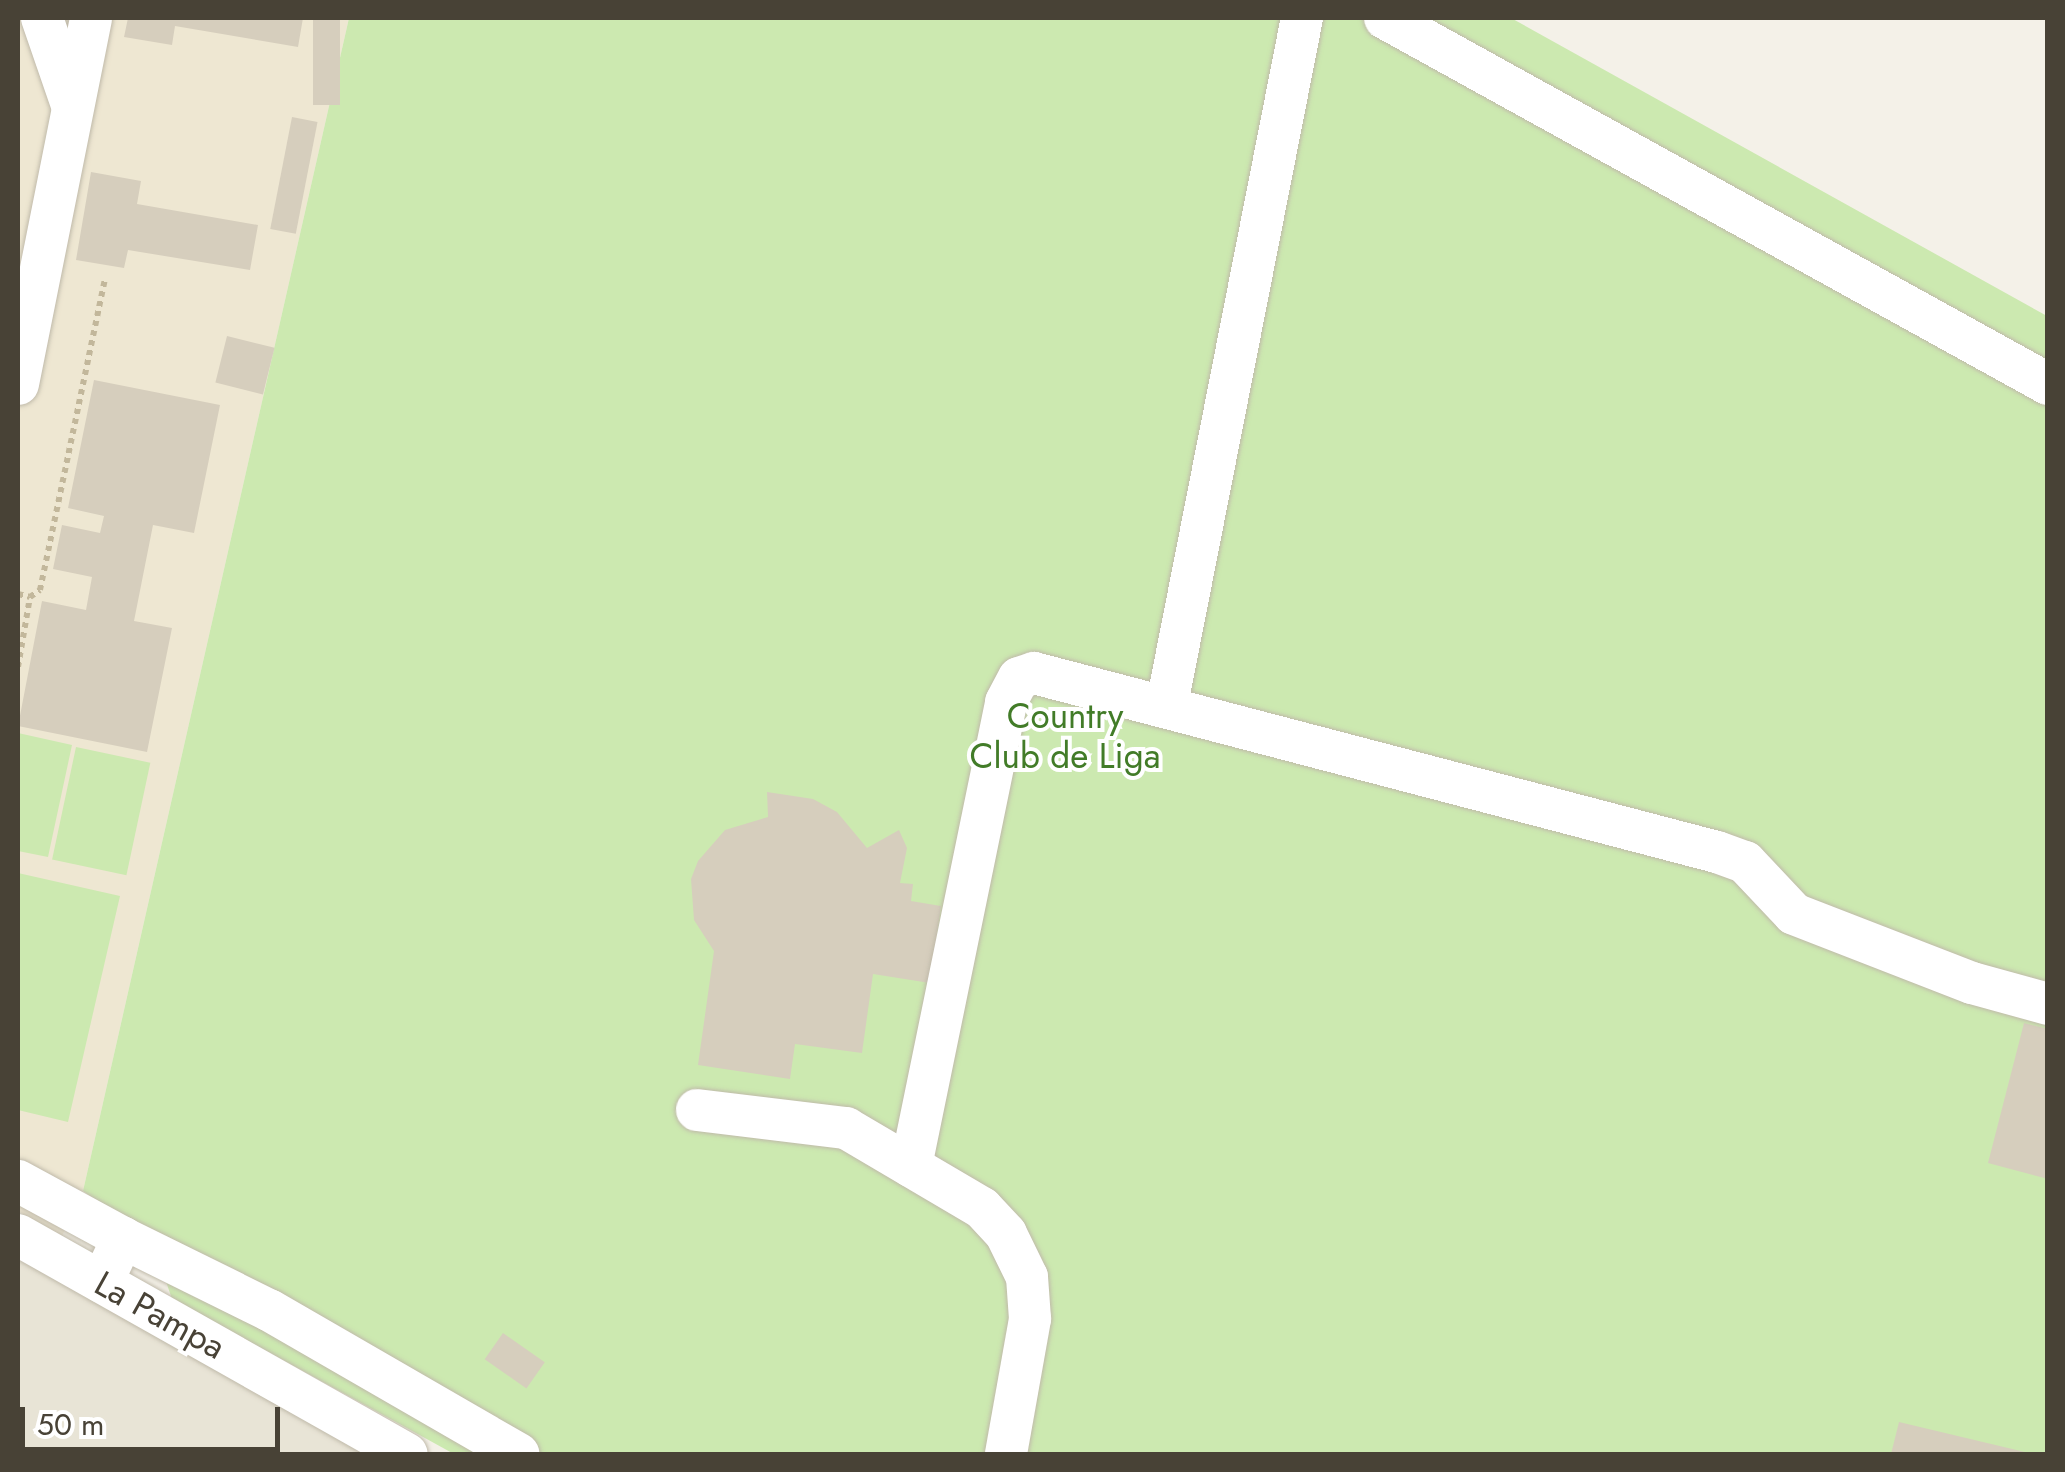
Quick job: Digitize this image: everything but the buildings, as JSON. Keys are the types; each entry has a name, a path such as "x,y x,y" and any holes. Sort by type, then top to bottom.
{"street":[{"path":"42,18 74,110"},
{"path":"18,384 91,18"},
{"path":"1167,704 1302,18"},
{"path":"1385,18 2048,384"},
{"path":"912,1166 1006,702 1019,678 1034,673 1167,704 1717,852 1744,862 1794,914 1972,984 2048,1004"},
{"path":"697,1110 846,1128 982,1208 1006,1234 1027,1277 1028,1334 1006,1454"},
{"path":"18,1181 269,1310 518,1454"},
{"name":"La Pampa","path":"18,1235 408,1454"},
{"path":"102,1282 124,1238"}],"path":[{"path":"18,667 30,597 40,590 105,279"},
{"path":"18,594 30,597"}],"shaded area":[{"path":"18,18 349,18 83,1191 62,1236 18,1211"},
{"path":"18,1246 392,1454 18,1454"}],"green space":[{"name":"Country Club de Liga","path":"349,18 1511,18 2047,316 2047,1454 454,1454 172,1299 151,1238 83,1191"},
{"path":"18,733 72,745 48,857 18,851"},
{"path":"76,747 150,763 126,875 52,859"},
{"path":"18,873 120,896 68,1122 18,1110"}]}
